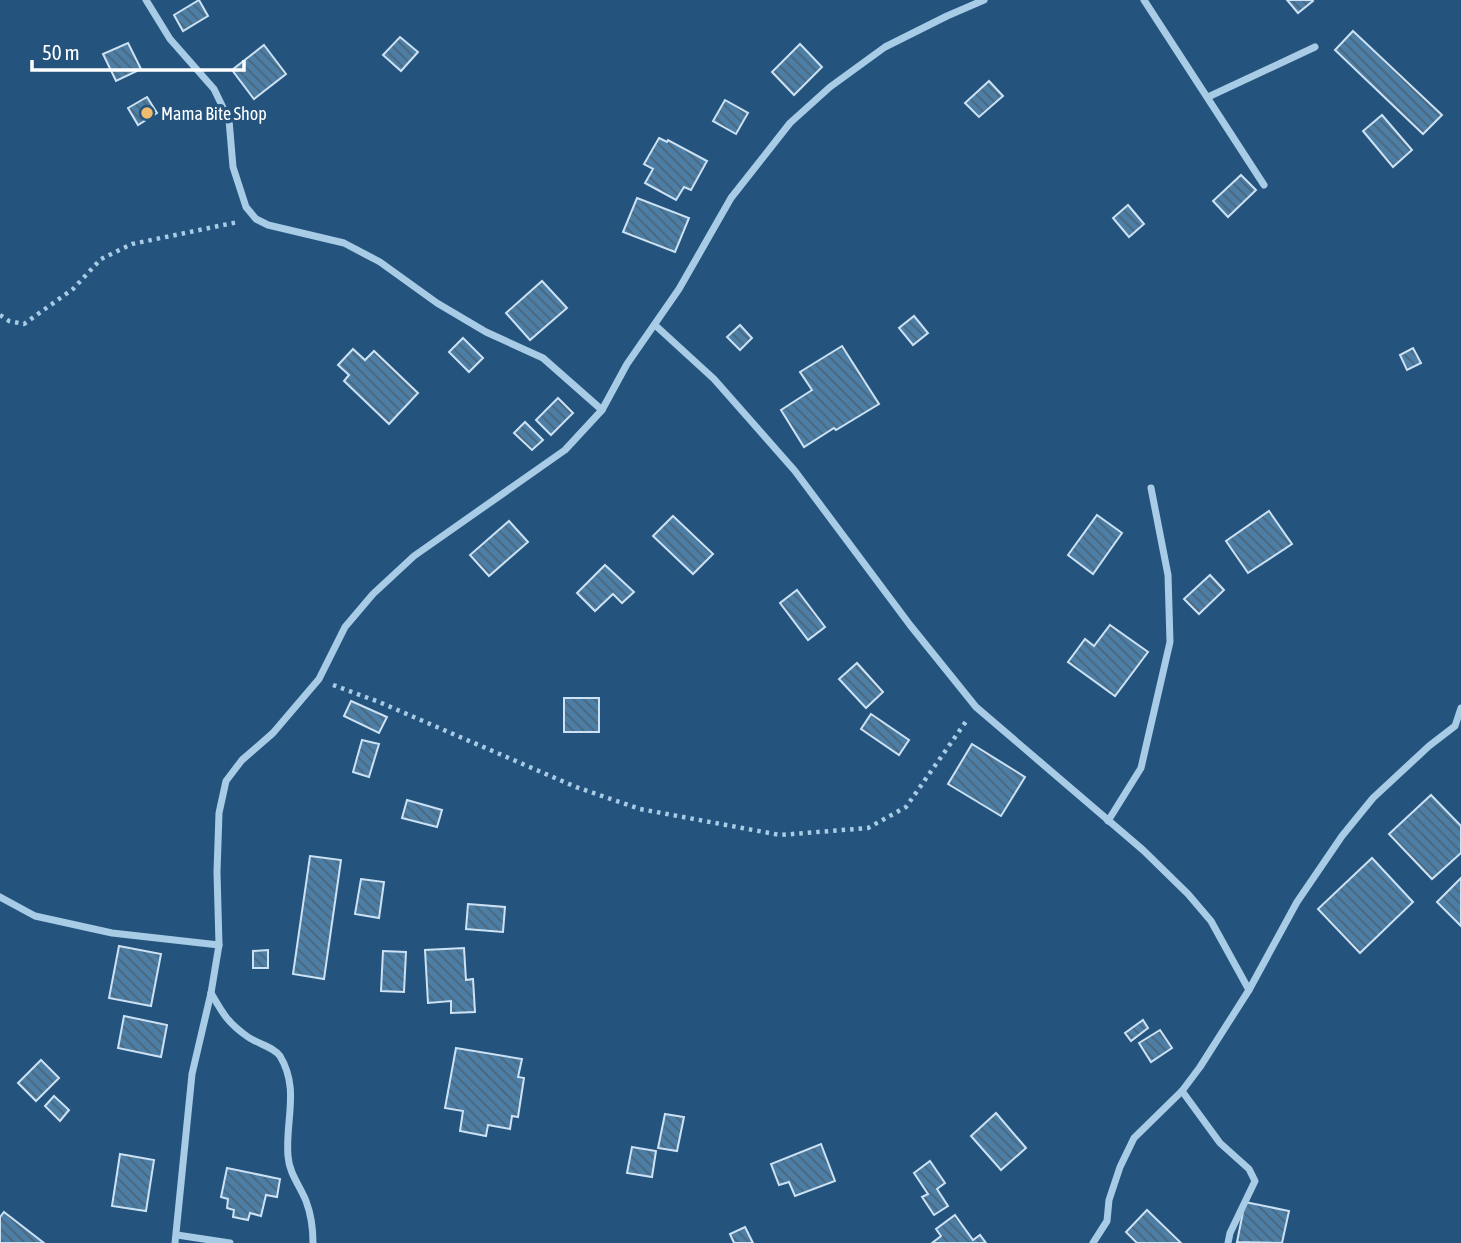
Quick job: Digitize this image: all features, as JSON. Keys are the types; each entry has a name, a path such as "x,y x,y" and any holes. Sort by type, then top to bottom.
{"street":[{"path":"146,0 170,39 214,89 229,120 233,167 246,207 256,219 268,225 344,243 380,262 437,303 486,332 543,358 602,410"},
{"path":"230,1243 176,1239 192,1074 219,945 219,813 226,781 242,760 273,733 320,679 345,627 373,594 414,556 565,450 602,410 627,364 692,267 731,198 790,123 830,87 886,47 984,0"},
{"path":"1144,0 1264,185"},
{"path":"1208,97 1315,47"},
{"path":"655,325 714,379 795,471 902,614 976,707 1143,850 1188,894 1212,921 1249,990"},
{"path":"1108,821 1140,768 1170,642 1168,575 1151,488"},
{"path":"1093,1243 1107,1221 1120,1167 1134,1138 1182,1091 1200,1067 1249,990 1297,902 1342,836 1373,798 1429,746 1455,726 1461,709"},
{"path":"0,897 35,916 48,919 112,933 219,945"},
{"path":"211,993 228,1022 251,1039 278,1053 288,1071 292,1096 288,1157 295,1181 306,1200 313,1227 313,1243"},
{"path":"1182,1091 1220,1143 1249,1169 1255,1181 1230,1233 1228,1243"}],"path":[{"path":"0,315 9,321 24,324 73,289 101,259 132,244 256,219"},
{"path":"320,679 576,787 640,808 780,835 868,828 906,807 976,707"}],"building":[{"path":"199,0 208,16 183,31 174,15"},
{"path":"1287,0 1312,0 1313,1 1298,13"},
{"path":"1353,31 1442,115 1423,134 1335,50"},
{"path":"400,37 418,52 401,71 383,55"},
{"path":"128,43 141,69 116,81 103,54"},
{"path":"800,44 822,67 794,95 772,72"},
{"path":"264,45 286,74 254,99 232,70"},
{"path":"989,81 1003,96 979,117 965,103"},
{"path":"147,97 157,113 138,125 128,108"},
{"path":"725,100 748,113 736,134 713,121"},
{"path":"1382,115 1412,150 1393,167 1363,131"},
{"path":"659,138 707,161 691,190 684,187 676,200 645,183 653,169 644,164"},
{"path":"1241,175 1256,190 1228,217 1213,201"},
{"path":"637,198 689,218 675,252 623,232"},
{"path":"1128,205 1144,224 1129,237 1113,218"},
{"path":"542,281 567,308 530,340 506,313"},
{"path":"914,316 928,333 913,345 899,328"},
{"path":"740,325 752,338 740,350 727,337"},
{"path":"463,338 483,358 469,372 449,352"},
{"path":"842,346 879,404 804,447 781,410 812,390 800,372"},
{"path":"1413,348 1421,363 1407,370 1400,355"},
{"path":"353,349 365,360 374,351 418,393 389,424 344,381 349,375 338,365"},
{"path":"558,398 573,413 551,435 536,420"},
{"path":"525,422 543,440 532,450 514,433"},
{"path":"1269,511 1292,544 1248,573 1226,541"},
{"path":"1097,515 1122,533 1093,574 1068,555"},
{"path":"673,516 713,554 693,574 653,536"},
{"path":"509,521 528,542 489,576 470,555"},
{"path":"605,565 634,592 622,603 613,594 595,611 577,593"},
{"path":"1210,575 1224,590 1199,614 1184,599"},
{"path":"797,590 825,627 808,640 780,603"},
{"path":"1110,625 1148,652 1115,696 1068,662 1085,639 1094,646"},
{"path":"857,663 883,692 866,708 839,679"},
{"path":"564,698 599,698 599,732 564,732"},
{"path":"351,701 387,717 379,733 344,716"},
{"path":"871,714 909,740 899,755 861,729"},
{"path":"362,740 379,744 369,777 353,772"},
{"path":"972,744 1025,777 1001,816 948,784"},
{"path":"1431,795 1461,826 1461,853 1432,879 1389,834"},
{"path":"407,800 442,810 437,827 402,818"},
{"path":"310,856 341,860 324,979 293,974"},
{"path":"1372,858 1413,902 1360,953 1318,909"},
{"path":"1461,878 1461,926 1437,902"},
{"path":"361,879 384,882 379,918 355,914"},
{"path":"468,904 505,907 503,932 466,929"},
{"path":"119,946 161,954 151,1006 109,998"},
{"path":"464,948 466,980 473,979 475,1012 451,1013 451,1001 428,1003 425,950"},
{"path":"268,950 268,968 253,968 253,951"},
{"path":"383,951 406,952 404,992 381,991"},
{"path":"124,1016 167,1025 161,1057 118,1048"},
{"path":"1143,1020 1148,1028 1131,1041 1125,1033"},
{"path":"1160,1030 1172,1048 1151,1062 1139,1043"},
{"path":"456,1048 522,1059 518,1077 524,1078 518,1117 512,1116 510,1129 488,1125 486,1136 460,1131 463,1111 445,1108"},
{"path":"41,1060 59,1078 36,1101 18,1083"},
{"path":"54,1096 69,1110 60,1121 45,1106"},
{"path":"996,1113 1026,1148 1001,1170 971,1136"},
{"path":"665,1114 684,1117 677,1151 658,1148"},
{"path":"821,1144 835,1181 795,1196 789,1182 779,1185 771,1164"},
{"path":"632,1147 656,1151 652,1177 627,1173"},
{"path":"120,1154 154,1160 146,1211 112,1206"},
{"path":"930,1161 945,1183 937,1189 948,1206 934,1215 922,1197 928,1194 914,1173"},
{"path":"227,1168 280,1179 277,1197 266,1195 261,1216 250,1213 248,1220 233,1217 234,1210 227,1208 228,1199 221,1197"},
{"path":"1245,1202 1289,1211 1282,1243 1237,1242"},
{"path":"1147,1210 1181,1243 1137,1243 1126,1232"},
{"path":"4,1212 44,1243 0,1243 0,1217"},
{"path":"955,1215 973,1240 980,1235 986,1243 932,1243 941,1236 936,1229"},
{"path":"745,1227 753,1243 734,1243 730,1234"}],"place":[{"name":"Mama Bite Shop","path":"147,113"}]}
